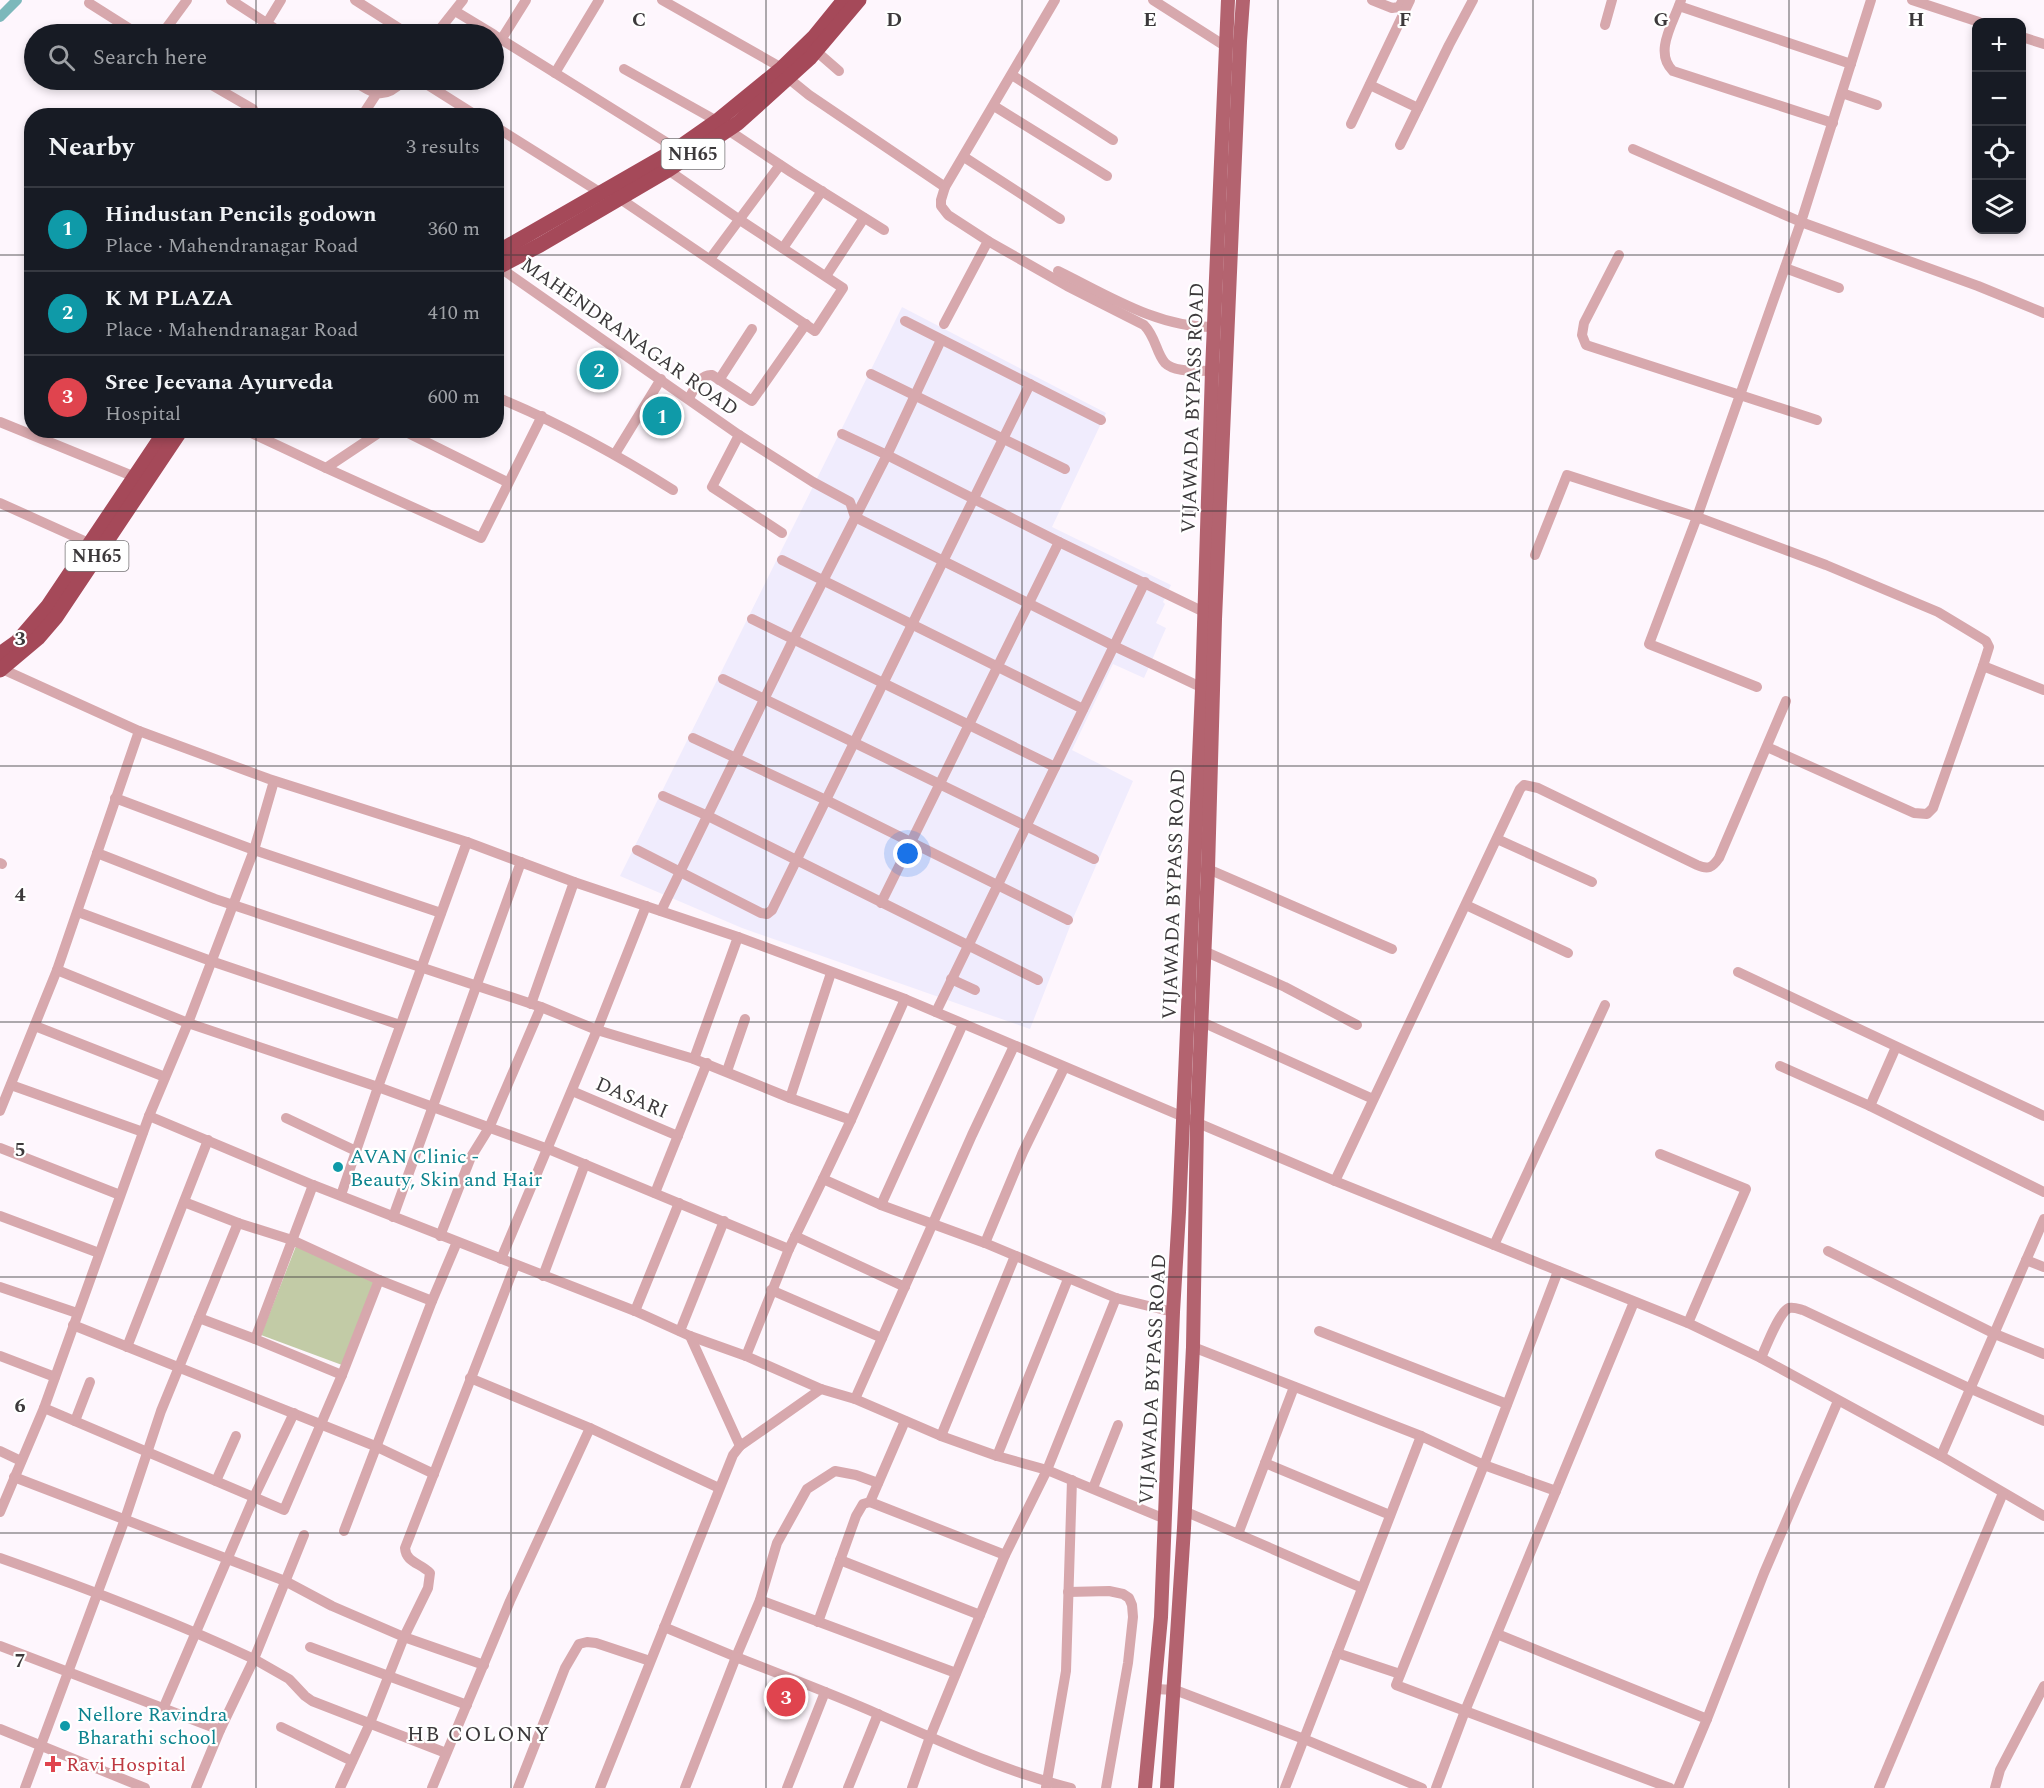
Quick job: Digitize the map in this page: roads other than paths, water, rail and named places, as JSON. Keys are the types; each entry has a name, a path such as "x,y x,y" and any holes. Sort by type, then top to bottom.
{"highway":[{"name":"NH65","path":"785,73 844,0"},
{"name":"NH65","path":"504,255 540,245 668,170 785,73 816,51 859,0"},
{"name":"NH65","path":"504,253 601,193 723,125"},
{"name":"NH65","path":"0,654 29,630 91,544 161,438"},
{"name":"NH65","path":"0,669 39,638 56,617 176,438"}],"main road":[{"name":"VIJAWADA BYPASS ROAD","path":"1167,1788 1175,1690 1192,1347 1197,1123 1208,869 1204,612 1228,0"},
{"name":"VIJAWADA BYPASS ROAD","path":"1145,1788 1161,1617 1173,1312 1243,0"}],"street":[{"path":"169,24 187,0"},
{"path":"231,0 267,23 281,0"},
{"path":"355,0 392,24"},
{"path":"444,24 463,0"},
{"path":"504,26 526,0"},
{"path":"555,73 599,0"},
{"path":"662,0 785,73 809,95 945,188"},
{"path":"1055,0 945,188 941,206 988,241 1067,286 1144,325 1152,333 1164,362 1172,366 1212,370"},
{"path":"1153,0 1225,46"},
{"path":"1372,0 1392,8 1399,7 1403,0"},
{"path":"1351,124 1410,0"},
{"path":"1400,145 1473,0"},
{"path":"1605,26 1612,0"},
{"path":"1757,687 1649,644 1697,517 1801,222 1872,0"},
{"path":"1912,0 1972,20"},
{"path":"89,3 122,24"},
{"path":"1833,123 1673,71 1667,66 1664,49 1680,3 1851,64"},
{"path":"455,11 476,24"},
{"path":"2026,38 2044,44"},
{"path":"504,41 677,149"},
{"path":"816,51 839,71"},
{"path":"624,69 723,125 780,165 884,230"},
{"path":"1012,75 1113,140"},
{"path":"1370,85 1418,108"},
{"path":"220,90 251,108"},
{"path":"371,90 382,94 392,90"},
{"path":"436,90 464,108"},
{"path":"367,108 377,93"},
{"path":"1842,93 1877,105"},
{"path":"994,106 1107,176"},
{"path":"504,132 601,193"},
{"path":"1633,149 1801,222 1978,286 2044,313"},
{"path":"964,157 1060,219"},
{"path":"710,259 780,165"},
{"path":"619,198 815,331 843,288 668,170"},
{"path":"783,248 822,191"},
{"path":"826,276 864,218"},
{"path":"944,324 988,241"},
{"path":"1619,255 1584,323 1582,335 1586,345 1817,420"},
{"name":"MAHENDRANAGAR ROAD","path":"504,260 739,435 813,482 850,502 855,517"},
{"path":"1785,268 1839,288"},
{"path":"1058,272 1159,319 1196,327 1214,327"},
{"path":"904,321 1101,420"},
{"path":"689,398 705,375 712,375 752,401 806,324"},
{"path":"719,381 752,329"},
{"path":"661,911 794,638 887,455 941,339"},
{"path":"871,374 1065,470"},
{"path":"615,453 661,379"},
{"path":"637,850 761,913 768,914 772,910 1030,384"},
{"path":"504,400 542,416 615,453 673,490"},
{"path":"260,438 481,538 542,416"},
{"path":"0,422 24,432"},
{"path":"842,434 1204,612"},
{"path":"739,435 712,487 782,532"},
{"path":"39,438 135,477"},
{"path":"326,468 371,438"},
{"path":"418,438 507,482"},
{"path":"1535,555 1567,475 1697,517 1826,565 1938,612 1986,641 1989,647 1933,808 1927,814 1914,813 1767,747"},
{"path":"0,504 91,544"},
{"path":"855,517 1207,690"},
{"path":"881,903 1059,542"},
{"path":"782,560 1083,709"},
{"path":"936,1012 1145,582"},
{"path":"752,620 794,638 1055,767"},
{"path":"1983,666 2044,690"},
{"path":"0,669 139,731 274,781 466,842 574,882 738,937 906,999 1064,1068 1335,1181 1688,1323 1761,1358 1941,1456 2044,1516"},
{"path":"723,679 1094,859"},
{"path":"1335,1181 1520,789 1524,785 1530,785 1697,865 1713,867 1719,858 1786,701"},
{"path":"0,1111 2,1098 11,1084 57,970 139,731"},
{"path":"693,738 826,800 1068,920"},
{"path":"0,1512 44,1408 148,1116 188,1023 254,850 274,781"},
{"path":"663,796 708,816 1038,980"},
{"path":"115,798 254,850 441,913"},
{"path":"1497,839 1592,882"},
{"path":"342,1195 378,1087 466,842"},
{"path":"98,853 232,905 536,1005 597,1030 707,1063 790,1098 851,1120"},
{"path":"393,1217 521,862"},
{"path":"1208,869 1392,949"},
{"path":"440,1236 471,1157 489,1128 536,1005 574,882"},
{"path":"1466,905 1568,953"},
{"path":"501,1259 572,1091 646,906"},
{"path":"78,912 211,961 400,1025"},
{"path":"694,1059 738,937"},
{"path":"1204,951 1285,987 1357,1025"},
{"path":"57,970 188,1023 378,1087 548,1149 789,1249"},
{"path":"1738,972 2044,1116"},
{"path":"790,1098 831,973"},
{"path":"951,979 975,990"},
{"path":"746,1356 789,1249 906,999"},
{"path":"1494,1245 1605,1005"},
{"path":"727,1071 745,1019"},
{"path":"1202,1022 1372,1099"},
{"path":"881,1205 963,1024"},
{"path":"35,1026 165,1077"},
{"path":"855,1399 1014,1046"},
{"path":"1870,1106 1896,1047"},
{"path":"655,1193 707,1063"},
{"path":"1780,1066 1870,1106 2044,1192"},
{"path":"985,1243 1023,1152 1064,1068"},
{"path":"11,1084 143,1132"},
{"name":"DASARI","path":"572,1091 678,1136"},
{"path":"148,1116 440,1236 635,1311 685,1334 746,1356 822,1389 855,1399 941,1436 997,1456 1047,1470 1165,1519"},
{"path":"286,1118 356,1151"},
{"path":"127,1347 208,1140"},
{"path":"0,1148 120,1195"},
{"path":"1660,1154 1746,1189 1688,1323"},
{"path":"543,1276 585,1164"},
{"path":"823,1179 881,1205 985,1243 1116,1298 1173,1312"},
{"path":"255,1339 313,1185"},
{"path":"184,1202 238,1223 292,1240 379,1280 432,1301"},
{"path":"635,1311 678,1203"},
{"path":"0,1216 99,1253"},
{"path":"1941,1456 2044,1219"},
{"path":"724,1221 685,1334 740,1446"},
{"path":"25,1788 125,1519 178,1367 238,1223"},
{"path":"795,1236 904,1287"},
{"path":"344,1531 375,1446 457,1242"},
{"path":"1828,1251 1995,1334 2044,1354"},
{"path":"941,1436 1015,1256"},
{"path":"2026,1260 2044,1268"},
{"path":"340,1788 430,1580 425,1569 408,1559 405,1548 515,1265"},
{"path":"1558,1271 1396,1685 1670,1788"},
{"path":"997,1456 1068,1279"},
{"path":"44,1408 284,1510 342,1375 379,1280"},
{"path":"0,1287 77,1312"},
{"path":"771,1290 882,1338"},
{"path":"912,1788 930,1737 980,1615 1005,1555 1047,1470 1116,1298"},
{"path":"1436,1788 1465,1711 1634,1302"},
{"path":"1761,1358 1780,1317 1786,1309 1792,1307 1803,1310 2044,1421"},
{"path":"199,1318 342,1375"},
{"path":"73,1325 375,1446 434,1474"},
{"path":"1319,1331 1507,1404"},
{"path":"1192,1347 1421,1436 1484,1465 1556,1491"},
{"path":"0,1356 55,1377"},
{"path":"470,1378 590,1428 719,1488"},
{"path":"75,1421 90,1382"},
{"path":"1238,1534 1294,1387"},
{"path":"600,1788 733,1455 740,1446 822,1389"},
{"path":"1678,1788 1764,1573 1838,1401"},
{"path":"163,1708 254,1497 294,1413"},
{"path":"870,1502 905,1421"},
{"path":"1093,1488 1118,1425"},
{"path":"432,1788 510,1601 590,1428"},
{"path":"216,1481 236,1436"},
{"path":"1285,1788 1421,1436"},
{"path":"0,1451 21,1461"},
{"path":"1265,1463 1390,1515"},
{"path":"685,1788 760,1599 777,1543 807,1489 835,1471 856,1475 878,1484"},
{"path":"14,1476 228,1558 285,1581 332,1606 404,1636 484,1665"},
{"path":"1046,1785 1066,1671 1072,1480"},
{"path":"1880,1788 2003,1493"},
{"path":"818,1622 862,1504 870,1502 1005,1555"},
{"path":"1184,1511 1362,1588"},
{"path":"196,1788 220,1730 254,1659 304,1535"},
{"path":"0,1558 98,1593 196,1632 254,1659 289,1679 312,1701 446,1753"},
{"path":"840,1560 980,1615"},
{"path":"1068,1592 1109,1591 1123,1594 1129,1598 1132,1605 1133,1617 1128,1663 1106,1788"},
{"path":"760,1599 956,1673"},
{"path":"664,1627 1046,1785 1071,1788"},
{"path":"1497,1634 1707,1719"},
{"path":"518,1788 565,1668 579,1644 596,1643 650,1661"},
{"path":"0,1646 220,1730"},
{"path":"310,1647 467,1705"},
{"path":"1337,1653 1401,1674"},
{"path":"1995,1788 2000,1770 2044,1686"},
{"path":"1155,1689 1175,1690 1304,1739 1422,1788"},
{"path":"787,1788 825,1692"},
{"path":"848,1788 878,1714"},
{"path":"281,1727 352,1761"},
{"path":"0,1729 145,1788"}],"waterway":[{"path":"0,17 17,0"}],"place":[{"name":"K M PLAZA","path":"599,370"},
{"name":"Hindustan Pencils godown","path":"662,416"},
{"name":"AVAN Clinic - Beauty, Skin and Hair","path":"338,1167"},
{"name":"Sree Jeevana Ayurveda","path":"786,1697"},
{"name":"Nellore Ravindra Bharathi school","path":"65,1726"},
{"name":"Ravi Hospital","path":"53,1764"}],"district":[{"name":"HB COLONY","path":"479,1734"}]}
